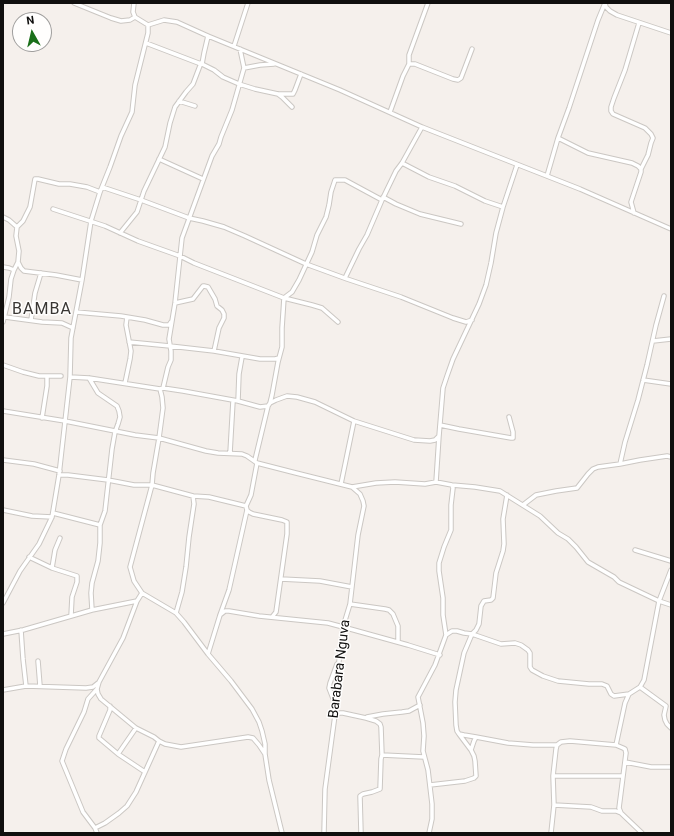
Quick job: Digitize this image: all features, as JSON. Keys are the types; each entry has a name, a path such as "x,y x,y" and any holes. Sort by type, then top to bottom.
{"street":[{"path":"74,3 121,21 130,20 135,17"},
{"path":"134,3 135,17 148,25 164,20 177,22 422,127 580,189 624,209 670,227"},
{"path":"234,46 248,3"},
{"path":"390,112 409,64 409,55 428,3"},
{"path":"605,3 606,7 617,15 671,33"},
{"path":"547,176 558,138 605,3"},
{"path":"634,213 631,202 641,169 648,155 653,138 645,128 613,114 611,107 640,23"},
{"path":"3,603 20,571 39,544 52,515 59,473 70,377 71,338 91,221 121,136 132,112 135,85 146,43 148,25"},
{"path":"120,233 138,212 141,200 164,147 175,107 193,84 201,64 208,36"},
{"path":"146,43 201,64 214,70 223,77 239,84 278,94 292,94 301,74"},
{"path":"240,49 244,68 228,122 219,144 212,156 182,238 175,303 169,339 170,360 162,388 163,408 152,485 130,567 134,582 142,593 176,613 252,709 262,731 269,780 282,833"},
{"path":"409,64 415,64 458,80 461,78 472,49"},
{"path":"244,68 277,64"},
{"path":"278,94 292,107"},
{"path":"179,101 196,106"},
{"path":"345,278 367,235 396,171 422,127"},
{"path":"558,138 588,153 632,163 641,169"},
{"path":"159,159 203,179"},
{"path":"402,163 429,177 455,186 485,201 503,207"},
{"path":"436,482 443,388 453,359 479,304 490,270 496,233 503,207 517,165"},
{"path":"3,322 9,297 11,279 18,262 19,251 16,236 17,227 23,221 30,207 35,179 87,187 100,192"},
{"path":"208,654 229,590 256,461 272,395 282,347 284,298 292,292 312,252 317,235 326,217 335,180 345,180 382,199 420,214 462,224"},
{"path":"102,187 189,218 224,227 306,264 401,297 466,322 470,325"},
{"path":"624,209 631,205"},
{"path":"53,209 91,221 284,298 301,301 322,308 338,322"},
{"path":"3,217 17,227"},
{"path":"18,262 24,270 82,280"},
{"path":"3,267 14,270"},
{"path":"31,320 41,273"},
{"path":"175,303 193,299 203,286 208,287 217,306 224,314 214,351"},
{"path":"620,464 630,422 644,380 664,296"},
{"path":"76,312 121,316 145,320 162,325 169,324 172,320"},
{"path":"5,317 62,323 73,328"},
{"path":"125,383 131,351 126,325 127,317"},
{"path":"466,322 472,320"},
{"path":"653,341 671,339"},
{"path":"129,342 214,351 260,359 279,358"},
{"path":"238,401 239,374 242,357"},
{"path":"3,365 39,376 61,376"},
{"path":"42,418 47,376"},
{"path":"70,377 89,378 162,388 238,401 260,407 269,405 286,396 297,397 315,402 354,421 414,440 430,441 435,440 439,436"},
{"path":"89,378 98,393 116,406 120,417 108,480 105,510 100,525 98,561 92,583 92,610"},
{"path":"644,380 671,384"},
{"path":"230,453 233,401"},
{"path":"3,411 116,432 159,438 206,451 242,454 256,461 352,487 395,482 425,484 442,482 452,485 490,488 500,491 540,516 558,533 568,539 588,562 614,577 618,582 671,605"},
{"path":"440,425 459,430 513,438 509,417"},
{"path":"341,484 354,421"},
{"path":"523,505 536,495 577,488 593,469 598,467 667,456 671,457"},
{"path":"3,460 34,464 68,475 134,485 152,485 193,496 209,497 246,508 253,514 287,522 287,534 276,612 278,618"},
{"path":"429,833 432,819 432,804 428,770 423,751 424,722 418,697 440,655 446,635 439,564 451,530 452,485"},
{"name":"Barabara Nguva","path":"324,833 325,789 335,715 343,627 350,604 358,535 364,506 360,494 352,487"},
{"path":"430,785 465,781 476,776 474,756 457,731 455,702 456,690 464,653 472,634 476,630 481,606 484,602 493,598 496,573 504,551 503,519 507,495"},
{"path":"176,613 182,592 186,567 194,504 193,496"},
{"path":"3,510 32,516 52,515 100,525"},
{"path":"52,568 55,550 60,538"},
{"path":"635,550 671,561"},
{"path":"29,557 52,568 78,577 72,597 71,616"},
{"path":"446,635 452,631 457,631 472,634 501,644 515,643 524,646 528,650 530,653 530,667 542,676 558,680 602,684 607,686 611,694 614,696 629,694 642,684 659,601 671,570"},
{"path":"281,579 320,581 352,586"},
{"path":"97,833 83,812 62,761 66,749 84,712 88,699 96,689 124,638 137,600 142,593"},
{"path":"3,634 92,610 137,600"},
{"path":"350,604 389,610 393,614 398,626 398,642"},
{"path":"220,615 225,611 229,611 328,623 440,655"},
{"path":"272,617 276,612"},
{"path":"21,630 22,659 26,686"},
{"path":"38,661 40,686"},
{"path":"335,704 329,688 339,661"},
{"path":"3,690 26,686 86,688 93,687 99,682"},
{"path":"640,687 666,706 664,715 665,720 671,728"},
{"path":"86,688 93,693"},
{"path":"96,689 98,694 110,706 136,728 165,744 181,747 248,737 253,738 265,754"},
{"path":"616,746 629,694"},
{"path":"366,718 383,714 410,711 420,705"},
{"path":"110,706 110,710 99,738 118,754 145,772"},
{"path":"335,715 343,713 366,718 376,721 381,727 382,755 380,789 360,796 361,833"},
{"path":"118,754 136,728"},
{"path":"459,734 508,743 557,745 561,742 570,741 623,748 626,752 619,808 621,813"},
{"path":"471,750 476,737"},
{"path":"95,828 110,819 126,806 136,792 159,741"},
{"path":"551,833 554,805 553,776 557,745"},
{"path":"382,755 424,757"},
{"path":"625,762 651,767 671,767"},
{"path":"553,776 622,776"},
{"path":"554,805 591,807 602,811 616,811 621,813 642,833"}],"district":[{"name":"BAMBA","path":"42,310"}]}
